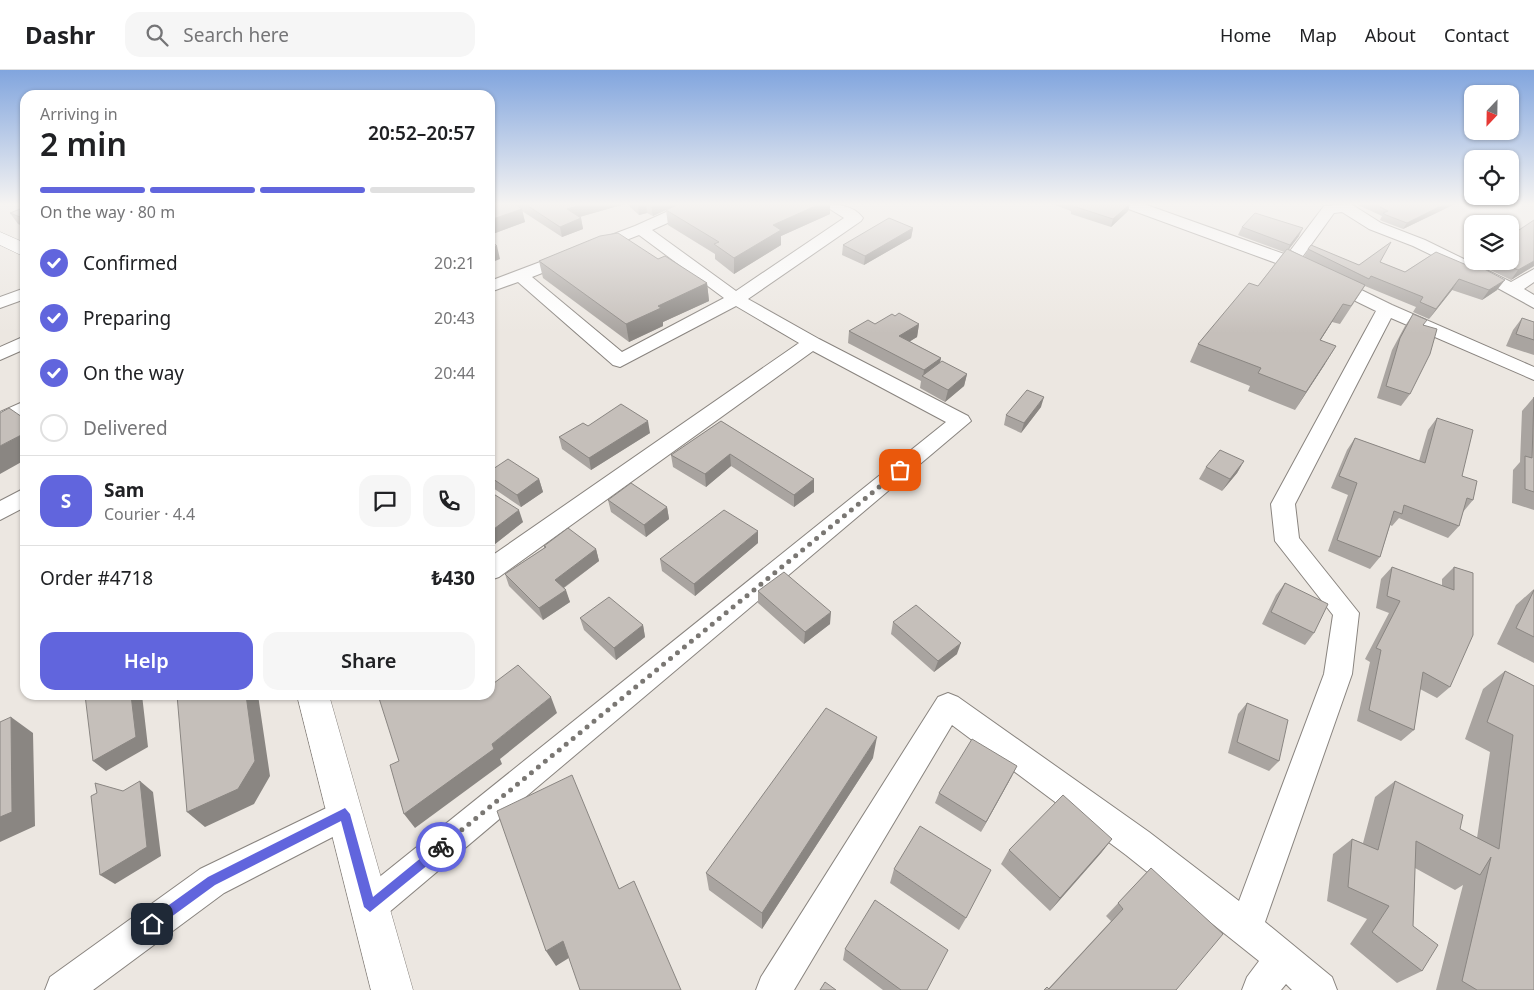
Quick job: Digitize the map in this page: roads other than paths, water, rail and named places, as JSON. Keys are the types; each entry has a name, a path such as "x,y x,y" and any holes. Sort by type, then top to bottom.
{"main road":[{"path":"315,700 392,990"}],"street":[{"path":"495,285 595,247"},
{"path":"370,907 961,421 812,343 736,298 665,247"},
{"path":"520,275 620,361 736,298 812,247"},
{"path":"1248,247 1290,262 1386,309 1534,374"},
{"path":"1290,262 1301,247"},
{"path":"1427,247 1489,276 1534,303"},
{"path":"1511,290 1534,274"},
{"path":"0,304 20,295"},
{"path":"1246,929 1338,674 1346,613 1287,541 1283,504 1386,309"},
{"path":"495,566 812,343"},
{"path":"0,354 20,344"},
{"path":"0,420 20,410"},
{"path":"0,512 20,499"},
{"path":"774,990 948,706 1105,818 1283,958 1319,990"},
{"path":"63,990 212,881 345,814"},
{"path":"1260,990 1283,958"}]}
